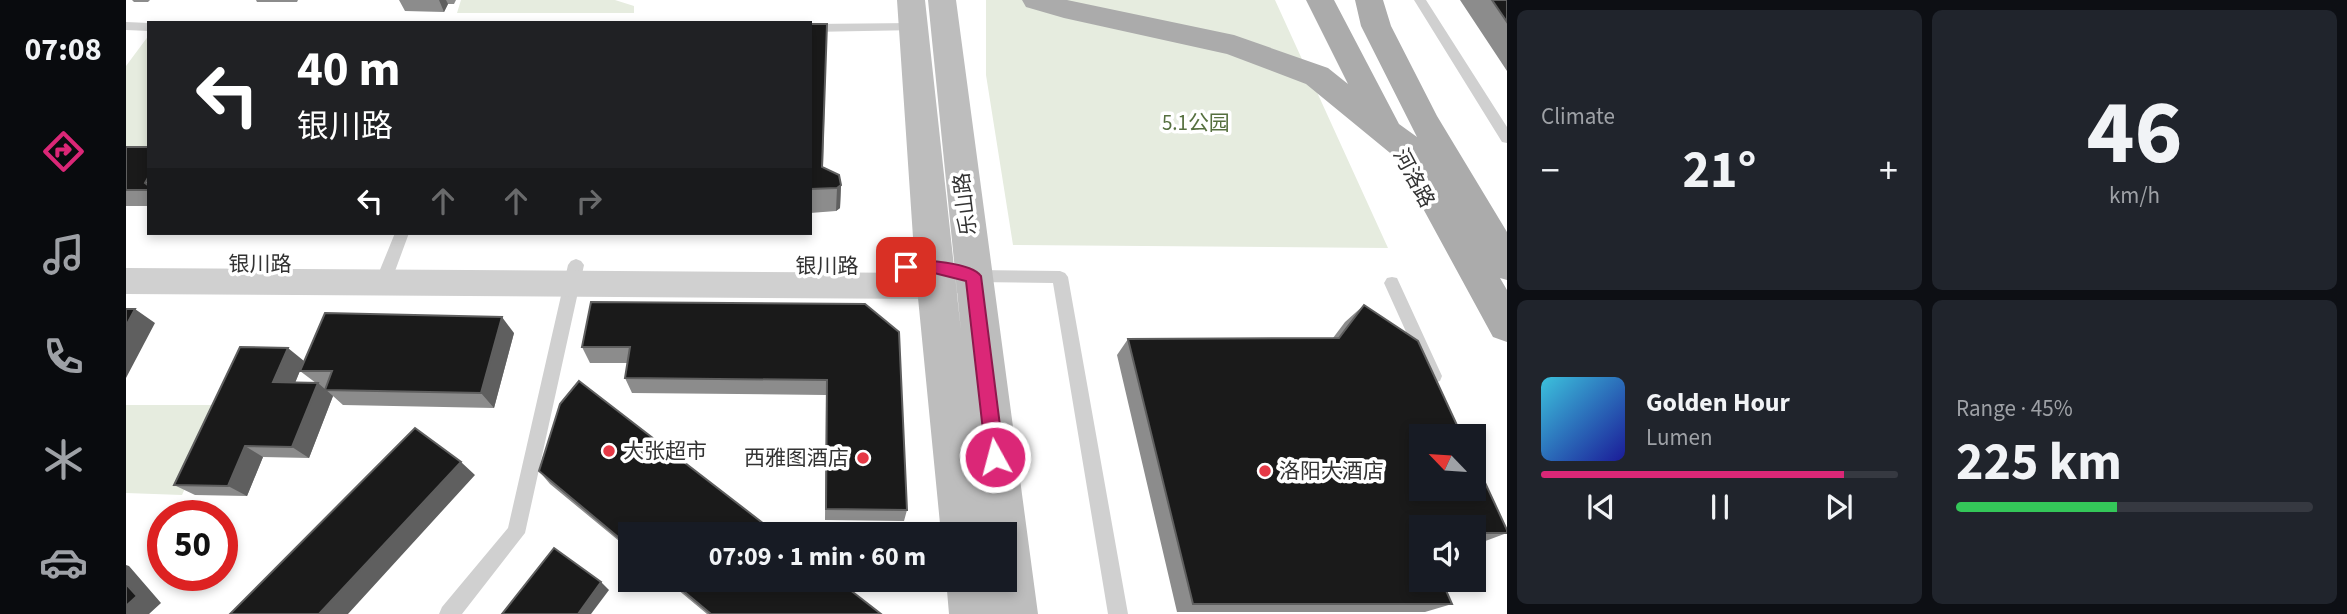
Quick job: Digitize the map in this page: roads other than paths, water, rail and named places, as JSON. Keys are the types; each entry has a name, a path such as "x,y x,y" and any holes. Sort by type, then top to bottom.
{"main road":[{"name":"乐山路","path":"942,0 948,276 963,522"},
{"path":"1037,0 1064,9 1234,45 1317,76 1407,148 1507,325"},
{"name":"河洛路","path":"1320,0 1507,356"},
{"name":"河洛路","path":"1363,0 1507,250"},
{"path":"1369,0 1376,26 1422,118 1507,265"},
{"name":"乐山路","path":"912,14 948,276 1001,522"},
{"path":"970,592 973,614"},
{"name":"乐山路","path":"1011,592 1014,614"}],"street":[{"name":"银川路","path":"126,264 387,274"},
{"name":"银川路","path":"126,281 387,274 948,276"}],"lane":[{"path":"1420,0 1507,138"},
{"path":"812,28 912,14"},
{"path":"126,26 147,27"},
{"path":"387,274 401,235"},
{"path":"449,614 516,533 574,274"},
{"path":"948,276 1060,277 1118,614"},
{"path":"1392,283 1443,398"}],"place":[{"name":"大张超市","path":"609,451"},
{"name":"西雅图酒店","path":"863,458"},
{"name":"洛阳大酒店","path":"1265,471"}],"park label":[{"name":"5.1公园","path":"1196,123"}]}
